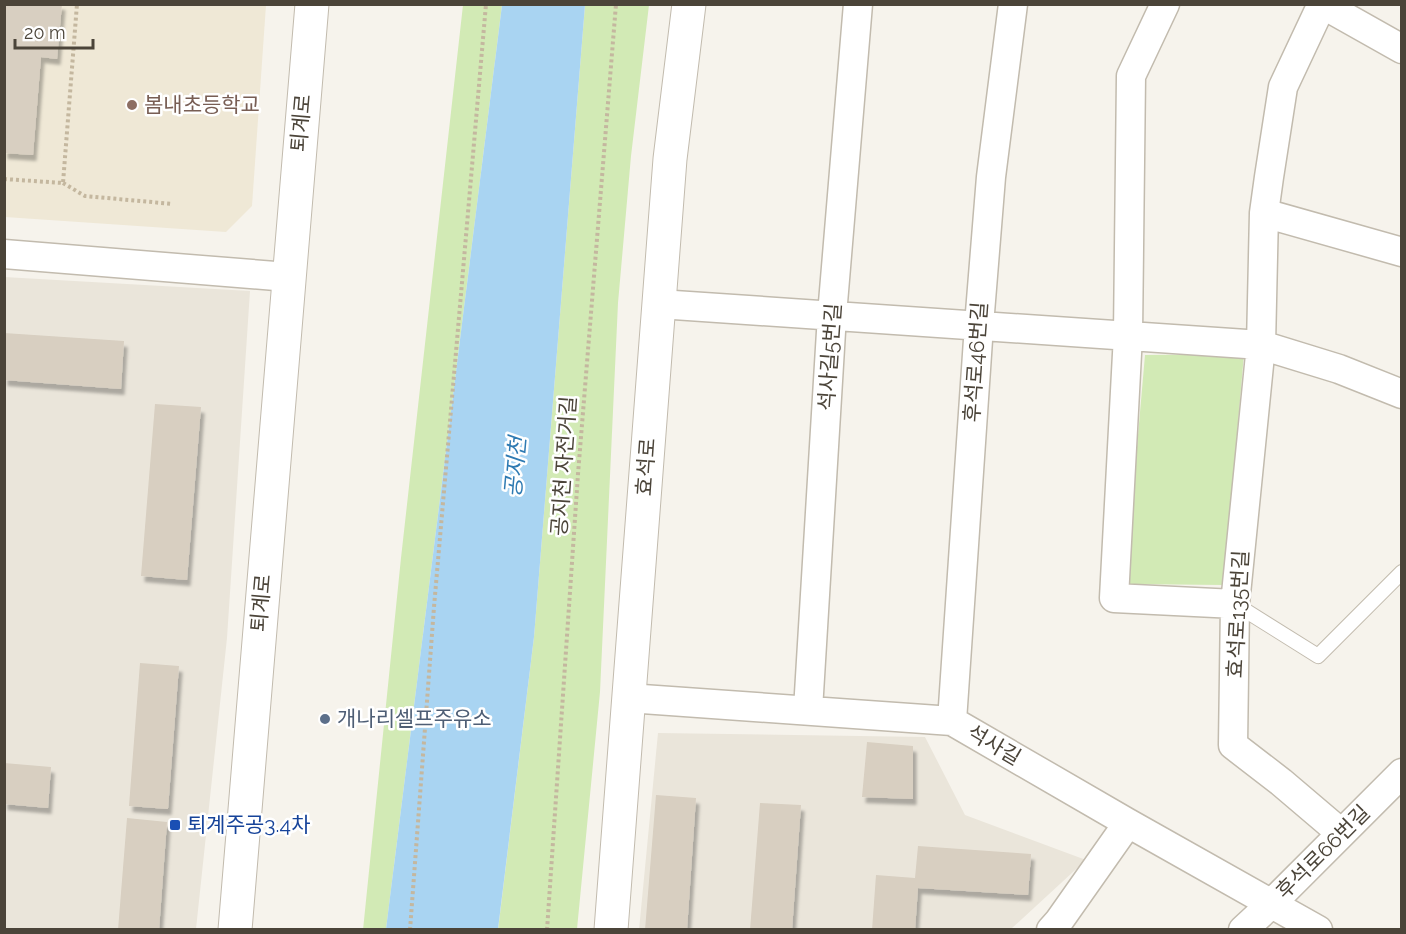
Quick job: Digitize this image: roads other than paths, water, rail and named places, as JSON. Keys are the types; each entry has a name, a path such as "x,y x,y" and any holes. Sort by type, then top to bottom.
{"street":[{"name":"퇴계로","path":"235,930 312,4"},
{"name":"효석로","path":"611,930 670,159 689,4"},
{"name":"석사길5번길","path":"808,711 832,315 858,4"},
{"name":"후석로46번길","path":"952,721 991,177 1013,4"},
{"path":"1165,4 1131,76 1128,335 1114,598 1235,604"},
{"path":"1322,4 1401,49"},
{"name":"효석로135번길","path":"1322,4 1283,87 1264,213 1261,345 1235,604 1233,745 1341,833"},
{"path":"1264,213 1401,252"},
{"path":"4,254 288,277"},
{"path":"659,304 1261,345 1339,369 1401,393"},
{"name":"석사길","path":"628,698 952,721 1318,930"},
{"name":"후석로66번길","path":"1243,930 1401,773"},
{"path":"1051,930 1128,823"}],"lane":[{"path":"1235,604 1318,656 1401,572"}],"water":[{"name":"공지천","path":"502,5 585,5 534,637 498,929 386,929"}],"place":[{"name":"봄내초등학교","path":"132,105"},
{"name":"개나리셀프주유소","path":"325,719"},
{"name":"퇴계주공3.4차","path":"175,825"}]}
